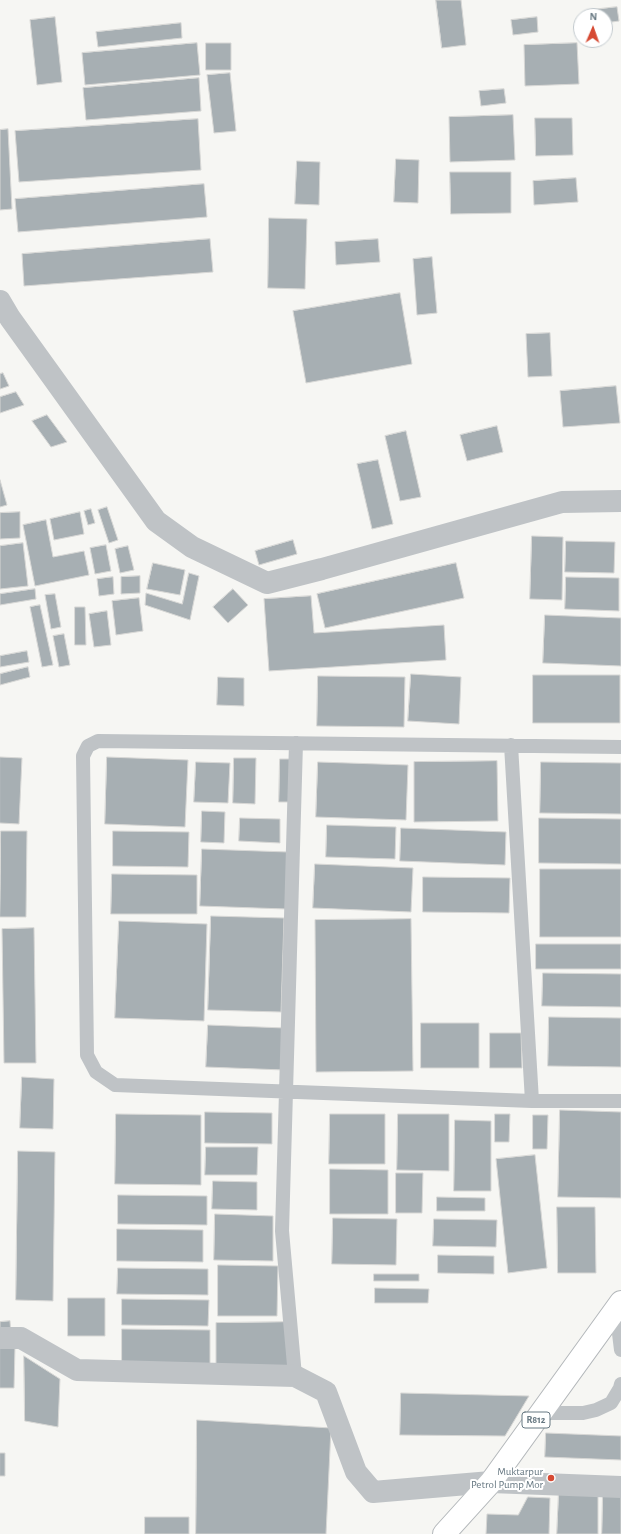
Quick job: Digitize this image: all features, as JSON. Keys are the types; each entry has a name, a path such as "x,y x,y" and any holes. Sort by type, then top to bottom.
{"main road":[{"name":"R812","path":"444,1534 491,1482 618,1305"}],"street":[{"path":"3,314 156,522 192,547 267,583 562,502 621,501"},
{"path":"0,1338 21,1338 77,1370 294,1376 326,1392 356,1472 373,1492 491,1482 621,1487"}],"lane":[{"path":"621,747 98,741 88,746 83,756 87,1055 96,1072 115,1085 532,1101 621,1101"},
{"path":"294,1376 282,1231 296,743"},
{"path":"511,745 532,1101"},
{"path":"618,1305 621,1350"},
{"path":"541,1413 583,1413 596,1410 611,1403 621,1384"}],"building":[{"path":"436,0 461,0 466,45 442,48"},
{"path":"617,7 619,21 613,22 613,8 608,8"},
{"path":"55,17 62,82 37,85 30,20"},
{"path":"537,17 538,32 513,35 511,20"},
{"path":"181,23 182,38 98,47 96,32"},
{"path":"197,43 200,75 85,85 82,53"},
{"path":"206,43 231,43 231,70 206,70"},
{"path":"573,43 573,48 577,48 579,84 525,86 524,45"},
{"path":"230,73 236,131 214,133 207,75"},
{"path":"199,78 201,111 86,120 83,88"},
{"path":"504,89 506,103 481,106 479,91"},
{"path":"513,115 515,160 450,162 449,117"},
{"path":"535,118 572,118 573,155 536,156"},
{"path":"198,119 201,170 19,182 15,131"},
{"path":"8,129 12,209 0,210 0,130"},
{"path":"396,159 419,160 418,203 394,202"},
{"path":"297,161 320,162 319,205 295,204"},
{"path":"450,172 511,172 511,213 451,214"},
{"path":"576,178 578,202 534,205 533,181"},
{"path":"204,184 207,217 18,232 15,199"},
{"path":"269,218 307,219 305,289 268,288"},
{"path":"210,239 213,272 24,286 22,254"},
{"path":"378,239 380,262 336,265 335,242"},
{"path":"432,257 437,313 417,315 413,259"},
{"path":"400,293 412,364 306,383 293,311"},
{"path":"550,333 552,376 528,377 526,334"},
{"path":"3,373 9,386 0,389 0,374"},
{"path":"616,386 620,423 563,427 560,391"},
{"path":"16,392 24,405 0,413 0,397"},
{"path":"47,415 67,442 51,447 32,421"},
{"path":"497,426 503,452 467,461 460,435"},
{"path":"406,431 421,497 400,501 385,436"},
{"path":"378,460 393,524 372,529 357,464"},
{"path":"0,480 7,505 0,507"},
{"path":"107,507 118,540 109,543 98,510"},
{"path":"91,509 95,523 88,525 84,511"},
{"path":"20,512 20,538 0,539 0,513"},
{"path":"80,512 84,534 54,540 50,519"},
{"path":"46,520 53,557 84,551 89,575 35,586 23,525"},
{"path":"532,536 563,537 562,600 530,599"},
{"path":"293,540 297,554 259,565 255,551"},
{"path":"566,541 615,542 614,573 565,572"},
{"path":"23,543 28,586 0,589 0,546"},
{"path":"106,545 111,571 95,574 90,548"},
{"path":"128,546 134,570 120,573 115,549"},
{"path":"153,563 185,570 180,595 147,589"},
{"path":"456,563 464,598 325,628 317,594"},
{"path":"189,573 199,576 190,620 145,605 146,593 182,604"},
{"path":"140,576 140,593 121,594 121,577"},
{"path":"113,577 114,594 99,596 97,579"},
{"path":"566,577 619,578 619,611 565,609"},
{"path":"35,589 36,599 0,605 0,594"},
{"path":"233,589 248,605 228,623 213,607"},
{"path":"55,594 61,627 51,629 45,595"},
{"path":"311,596 314,633 444,625 446,660 269,671 264,599"},
{"path":"139,598 143,631 116,635 112,601"},
{"path":"40,605 53,665 42,667 30,607"},
{"path":"75,607 85,607 86,645 75,645"},
{"path":"107,611 111,645 94,647 89,614"},
{"path":"545,615 621,618 621,666 543,663"},
{"path":"64,634 70,665 59,667 53,636"},
{"path":"27,651 29,662 0,667 0,656"},
{"path":"28,667 30,677 0,685 0,674"},
{"path":"411,674 461,677 459,724 408,721"},
{"path":"533,675 620,675 620,723 533,723"},
{"path":"318,676 405,677 404,727 317,726"},
{"path":"218,677 244,678 244,706 217,705"},
{"path":"0,757 22,758 19,824 0,823"},
{"path":"107,757 188,760 185,827 105,824"},
{"path":"234,758 256,758 255,804 233,803"},
{"path":"280,759 300,759 299,802 279,802"},
{"path":"497,761 498,821 414,822 414,762"},
{"path":"196,762 230,763 228,803 194,802"},
{"path":"318,762 408,765 406,820 316,817"},
{"path":"541,762 621,763 621,814 540,813"},
{"path":"202,811 225,812 224,843 201,842"},
{"path":"240,818 280,819 280,843 239,841"},
{"path":"539,818 621,819 621,864 539,863"},
{"path":"327,825 396,827 395,859 326,857"},
{"path":"401,828 506,832 505,865 400,861"},
{"path":"1,831 27,831 26,917 0,917"},
{"path":"113,831 189,832 188,867 113,866"},
{"path":"202,849 288,852 286,909 200,906"},
{"path":"315,864 413,868 411,912 313,908"},
{"path":"540,869 621,869 621,937 540,937"},
{"path":"112,874 197,875 197,914 111,914"},
{"path":"423,877 510,878 509,913 423,912"},
{"path":"211,916 284,918 281,1012 208,1010"},
{"path":"411,919 413,1071 316,1072 315,920"},
{"path":"119,921 207,924 204,1021 115,1018"},
{"path":"34,928 36,1063 4,1063 2,929"},
{"path":"536,944 621,944 621,969 536,969"},
{"path":"543,973 621,974 621,1007 542,1006"},
{"path":"549,1017 621,1018 621,1067 548,1066"},
{"path":"421,1023 479,1023 479,1068 421,1068"},
{"path":"208,1025 285,1028 284,1070 206,1067"},
{"path":"490,1033 521,1033 522,1068 490,1068"},
{"path":"22,1077 54,1079 53,1129 20,1128"},
{"path":"560,1110 621,1112 621,1198 558,1197"},
{"path":"205,1112 272,1113 272,1144 205,1143"},
{"path":"116,1114 201,1115 201,1185 115,1184"},
{"path":"330,1114 385,1114 385,1164 329,1164"},
{"path":"398,1114 449,1114 449,1171 397,1170"},
{"path":"495,1114 510,1114 509,1142 495,1142"},
{"path":"533,1115 548,1115 547,1149 533,1149"},
{"path":"455,1120 491,1121 491,1191 454,1191"},
{"path":"206,1147 258,1147 257,1175 205,1175"},
{"path":"18,1151 55,1152 53,1301 16,1300"},
{"path":"535,1155 547,1268 508,1273 496,1159"},
{"path":"330,1169 388,1170 388,1214 330,1214"},
{"path":"396,1173 423,1173 422,1213 396,1213"},
{"path":"213,1181 257,1182 257,1210 212,1209"},
{"path":"118,1195 207,1196 207,1225 118,1224"},
{"path":"437,1197 485,1198 485,1211 437,1211"},
{"path":"557,1207 595,1207 596,1273 558,1273"},
{"path":"215,1214 273,1216 273,1261 214,1260"},
{"path":"333,1218 397,1219 396,1265 332,1264"},
{"path":"434,1219 497,1220 496,1247 433,1246"},
{"path":"117,1229 203,1230 203,1262 117,1261"},
{"path":"438,1255 494,1256 494,1274 438,1273"},
{"path":"218,1265 278,1266 277,1316 218,1316"},
{"path":"118,1268 208,1269 208,1295 117,1294"},
{"path":"374,1274 419,1274 419,1281 374,1281"},
{"path":"375,1288 429,1289 428,1303 375,1303"},
{"path":"68,1298 105,1298 105,1336 68,1336"},
{"path":"122,1299 209,1300 208,1326 122,1325"},
{"path":"10,1321 11,1336 0,1337 0,1322"},
{"path":"287,1322 290,1371 216,1372 216,1323"},
{"path":"122,1329 210,1330 210,1373 122,1371"},
{"path":"0,1347 15,1347 14,1388 0,1388"},
{"path":"24,1356 60,1379 58,1427 25,1421"},
{"path":"401,1393 529,1396 505,1436 400,1435"},
{"path":"197,1420 331,1428 326,1534 196,1534"},
{"path":"546,1433 621,1436 621,1460 545,1457"},
{"path":"0,1453 5,1453 5,1476 0,1476"},
{"path":"559,1490 598,1492 598,1534 557,1534"},
{"path":"603,1492 621,1493 621,1534 602,1534"},
{"path":"528,1497 550,1498 549,1534 486,1534 487,1514 518,1515"},
{"path":"145,1517 189,1517 189,1534 145,1534"}],"place":[{"name":"Muktarpur Petrol Pump Mor","path":"551,1478"}]}
